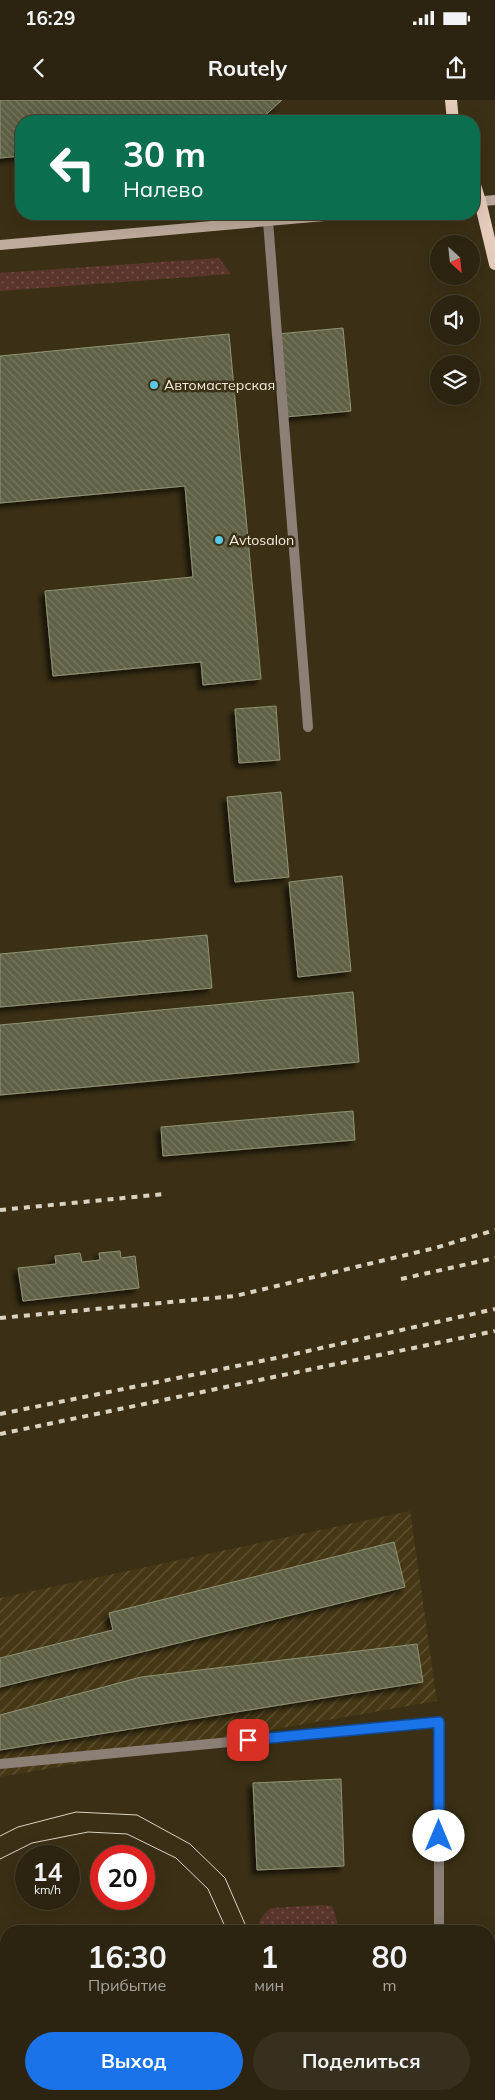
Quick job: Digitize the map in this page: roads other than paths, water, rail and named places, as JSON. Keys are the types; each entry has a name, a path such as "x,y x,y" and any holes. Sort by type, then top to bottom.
{"main road":[{"path":"451,100 452,115"},
{"path":"480,212 495,264"}],"street":[{"path":"480,202 495,200"},
{"path":"0,245 279,220"}],"lane":[{"path":"268,221 308,727"},
{"path":"0,1764 439,1722 439,1925"}],"tram line":[{"path":"0,1836 18,1827 76,1812 137,1815 190,1844 225,1878 245,1925"},
{"path":"0,1859 32,1843 88,1832 127,1834 176,1858 208,1889 224,1925"}],"railway":[{"path":"0,1210 165,1194"},
{"path":"0,1318 235,1296 435,1248 495,1230"},
{"path":"401,1279 495,1258"},
{"path":"0,1414 281,1357 495,1309"},
{"path":"0,1434 495,1331"}],"place":[{"name":"Автомастерская","path":"154,385"},
{"name":"Avtosalon","path":"219,540"}]}
